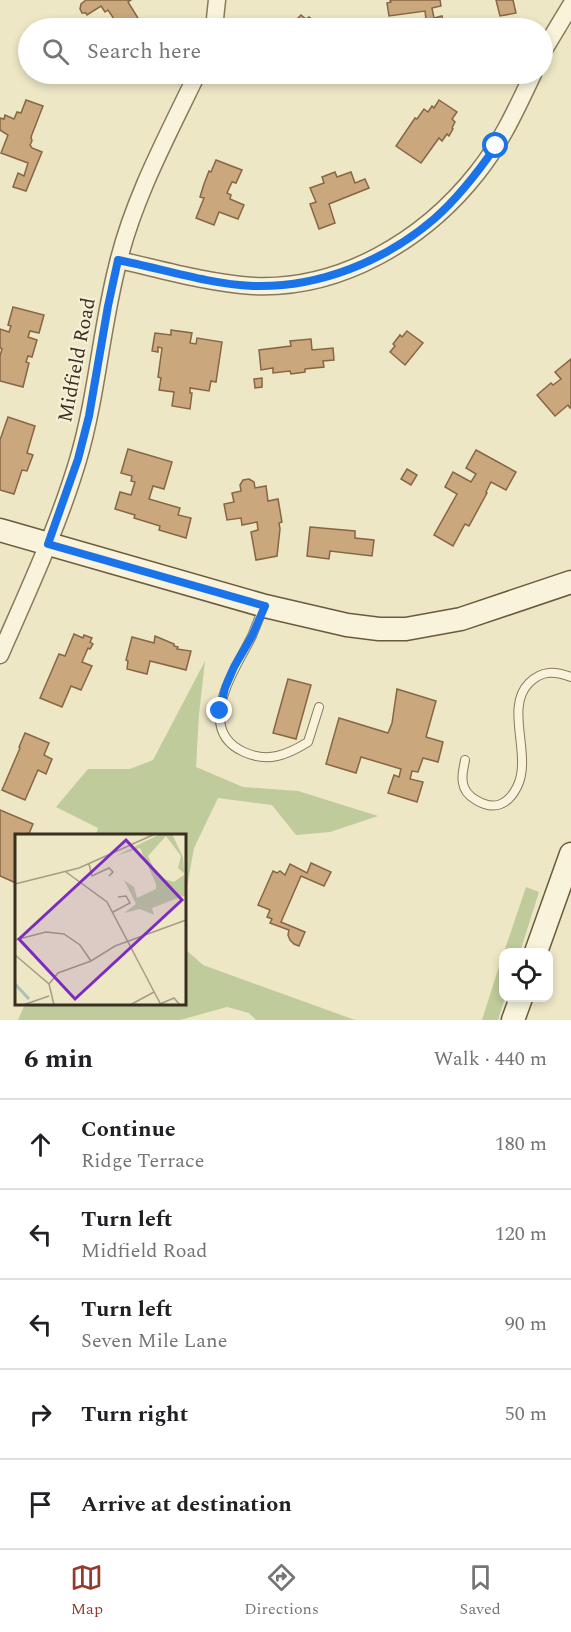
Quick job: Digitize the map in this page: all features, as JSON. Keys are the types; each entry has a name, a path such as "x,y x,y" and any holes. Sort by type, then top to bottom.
{"street":[{"path":"215,18 217,0"},
{"path":"553,36 571,5"},
{"name":"Midfield Road","path":"0,655 48,544 78,459 89,416 118,260 137,204 191,84"},
{"path":"118,260 220,282 254,286 288,284 322,278 354,268 383,255 409,238 435,218 464,188 496,146 527,84"},
{"path":"0,530 265,606 347,625 406,629 461,619 571,582"},
{"path":"537,948 571,854"},
{"path":"513,1020 520,1002"}],"lane":[{"path":"265,606 225,688 220,711 221,726 226,739 253,756 284,755 308,742 319,707"},
{"path":"465,760 462,778 468,795 491,807 502,804 518,786 521,773 523,761 519,706 521,694 537,677 549,672 558,672 571,678"}],"green space":[{"path":"205,661 196,767 243,787 298,791 378,816 330,832 296,835 272,805 218,798 194,848 186,892 186,834 96,834 98,828 56,807 88,769 130,769 153,760"},
{"path":"526,887 539,892 521,948 505,948"},
{"path":"186,950 203,965 355,1020 256,1020 249,1013 227,1007 180,1020 18,1020 25,1005 186,1005"},
{"path":"499,967 499,1002 504,1002 498,1020 482,1020"}],"building":[{"path":"86,0 131,0 128,2 138,18 113,18 108,10 105,12 101,6 87,15 82,13 81,4"},
{"path":"390,0 440,0 441,6 432,8 434,18 426,18 425,11 389,16 387,3 391,2"},
{"path":"496,0 513,0 516,13 500,16"},
{"path":"26,100 43,106 30,145 42,152 26,191 13,187 18,173 24,176 28,163 1,153 8,135 0,130 0,118 4,119 5,115 14,119 17,112 21,113"},
{"path":"439,100 457,112 452,119 455,122 453,129 442,141 439,138 421,163 396,146 415,118 417,119 424,109 428,112 432,106 434,108"},
{"path":"216,160 242,170 236,183 232,182 227,193 231,195 230,199 244,205 238,219 219,212 214,225 196,218 204,198 200,197 204,184"},
{"path":"335,172 337,177 351,172 355,183 365,179 369,188 329,204 335,223 319,229 310,204 316,202 310,188 324,183 322,177"},
{"path":"13,307 44,315 39,333 30,331 28,337 37,340 32,357 28,356 26,362 29,363 23,387 0,381 2,349 0,348 0,329 9,332 11,326 8,325"},
{"path":"171,330 192,333 190,343 196,344 197,338 222,342 216,382 211,381 209,391 190,388 190,393 192,393 190,409 172,406 174,392 159,390 161,378 158,377 162,348 158,347 158,352 152,351 155,333 171,335"},
{"path":"407,331 423,343 405,365 390,352 400,335 402,337"},
{"path":"311,339 312,350 333,348 334,360 323,361 324,367 305,369 305,372 291,374 290,371 273,373 273,368 261,370 259,350 291,346 290,341"},
{"path":"571,359 571,407 568,405 555,416 537,395 551,383 553,385 561,379 555,372"},
{"path":"262,378 262,387 255,388 254,379"},
{"path":"8,417 35,426 27,453 33,455 27,471 22,470 14,494 0,490 0,440"},
{"path":"128,449 172,462 164,489 153,486 149,499 180,508 178,515 191,518 186,538 159,530 160,526 115,509 120,492 131,495 135,482 131,481 132,476 121,473"},
{"path":"476,450 516,472 506,490 491,482 469,526 465,524 453,546 434,535 457,494 445,487 453,472 471,482 476,474 466,468"},
{"path":"407,469 417,475 411,485 401,479"},
{"path":"249,479 254,482 255,488 266,486 268,501 278,499 282,522 279,523 277,556 256,560 251,532 258,530 257,522 242,525 241,518 227,520 224,504 234,502 232,493 241,491 240,485 243,480"},
{"path":"310,527 355,531 355,538 374,540 372,556 330,551 329,559 307,556"},
{"path":"74,634 83,638 84,635 92,638 90,642 93,644 90,649 88,648 82,662 92,666 81,690 71,686 62,707 40,698 59,654 65,656"},
{"path":"155,636 174,644 178,647 177,649 191,651 186,670 150,661 147,674 127,669 128,661 126,660 132,637 154,643"},
{"path":"288,679 311,685 296,739 273,733"},
{"path":"397,689 436,701 426,737 443,742 438,762 423,758 418,772 412,771 410,779 423,782 417,802 388,793 394,775 399,777 401,769 361,757 356,773 326,764 339,718 388,733 392,723"},
{"path":"25,733 49,743 44,755 52,759 46,774 38,770 25,800 2,790"},
{"path":"0,810 33,824 29,834 15,834 15,883 0,876"},
{"path":"311,863 331,872 324,886 301,876 281,922 305,932 299,946 290,940 289,930 270,923 272,919 267,917 270,910 258,905 273,871 277,873 280,871 285,875 290,864 307,873"}],"route":[{"path":"220,711 225,688 234,667 252,636 265,606 48,544 78,459 89,416 118,260 220,282 254,286 288,284 322,278 354,268 383,255 409,238 435,218 457,196 496,146"}]}
